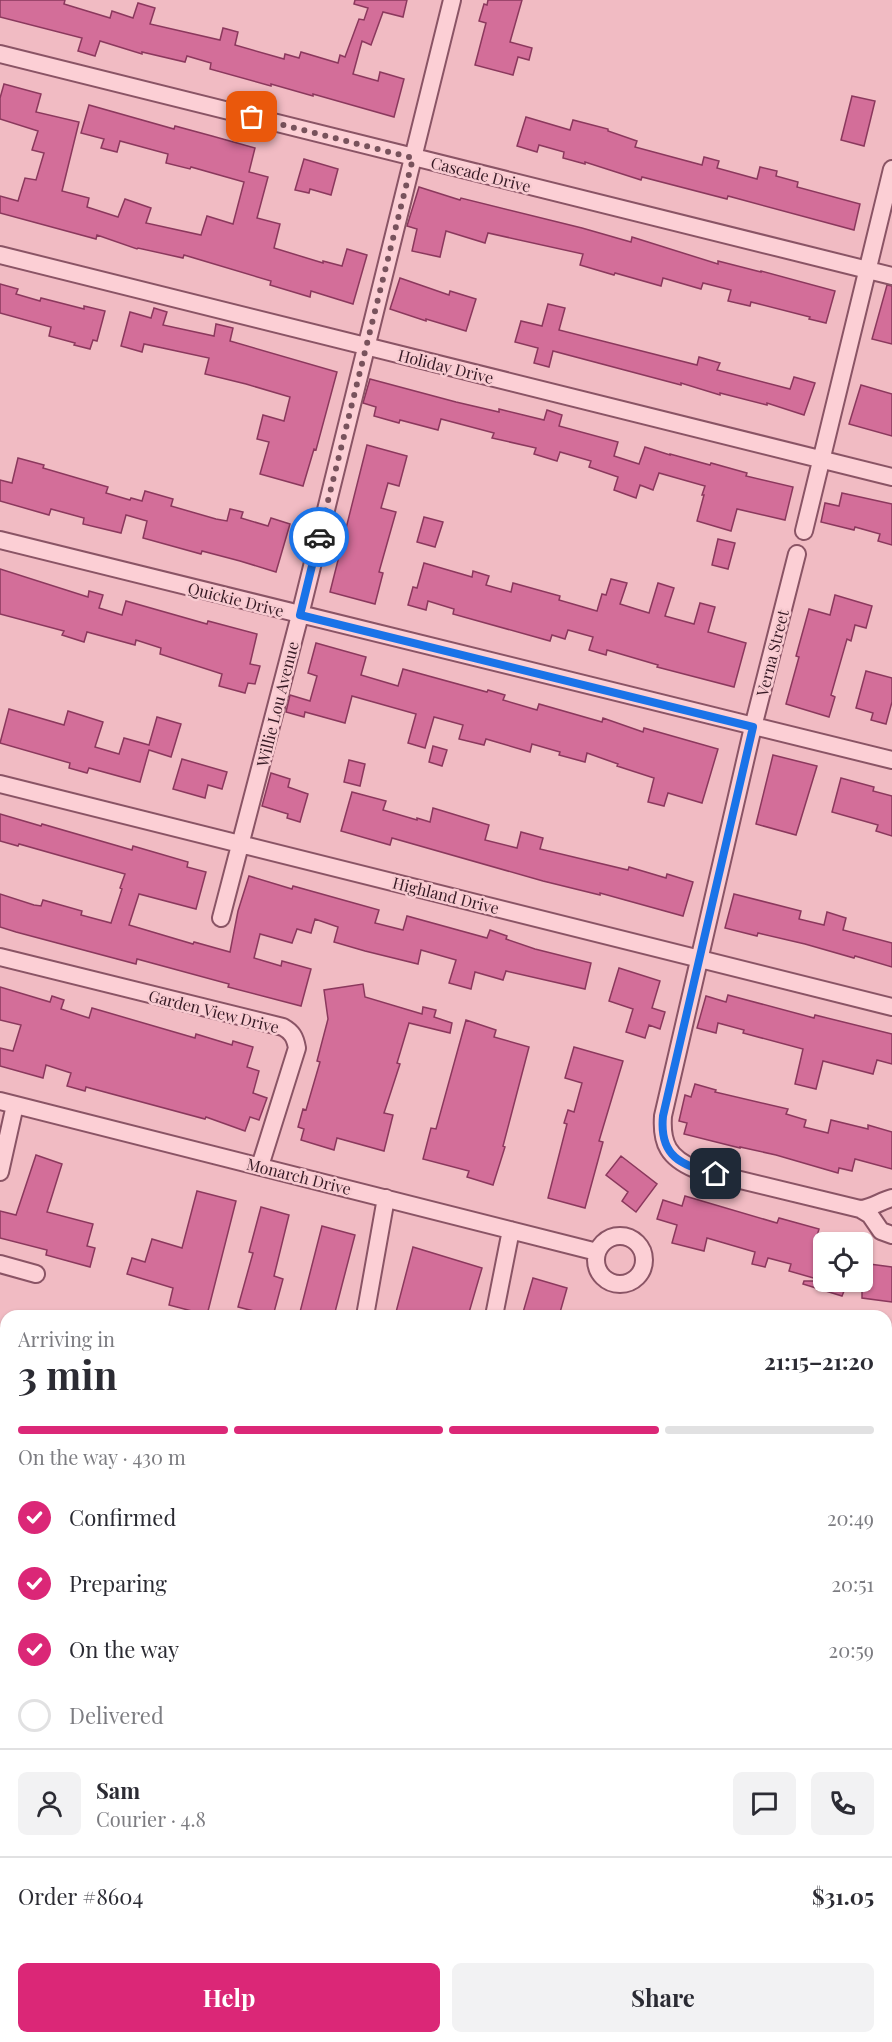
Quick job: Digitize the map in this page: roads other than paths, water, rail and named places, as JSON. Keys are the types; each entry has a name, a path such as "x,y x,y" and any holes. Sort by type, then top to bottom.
{"street":[{"name":"Willie Lou Avenue","path":"221,918 300,615 452,0"},
{"name":"Cascade Drive","path":"0,54 892,276"},
{"path":"804,531 892,169"},
{"name":"Holiday Drive","path":"0,255 892,477"},
{"name":"Quickie Drive","path":"0,540 892,760"},
{"name":"Verna Street","path":"797,554 753,727 663,1116 662,1130 668,1149 683,1164 695,1169 860,1209"},
{"name":"Highland Drive","path":"0,784 892,1006"},
{"name":"Garden View Drive","path":"0,957 283,1027 290,1031 296,1039 297,1048 260,1166"},
{"path":"0,1172 8,1103"},
{"name":"Monarch Drive","path":"8,1103 597,1252"},
{"path":"366,1310 386,1198"},
{"path":"860,1209 872,1208 883,1200 892,1198"},
{"path":"860,1209 870,1215 881,1231 892,1235"},
{"path":"495,1310 511,1230"},
{"path":"0,1264 36,1274"}]}
